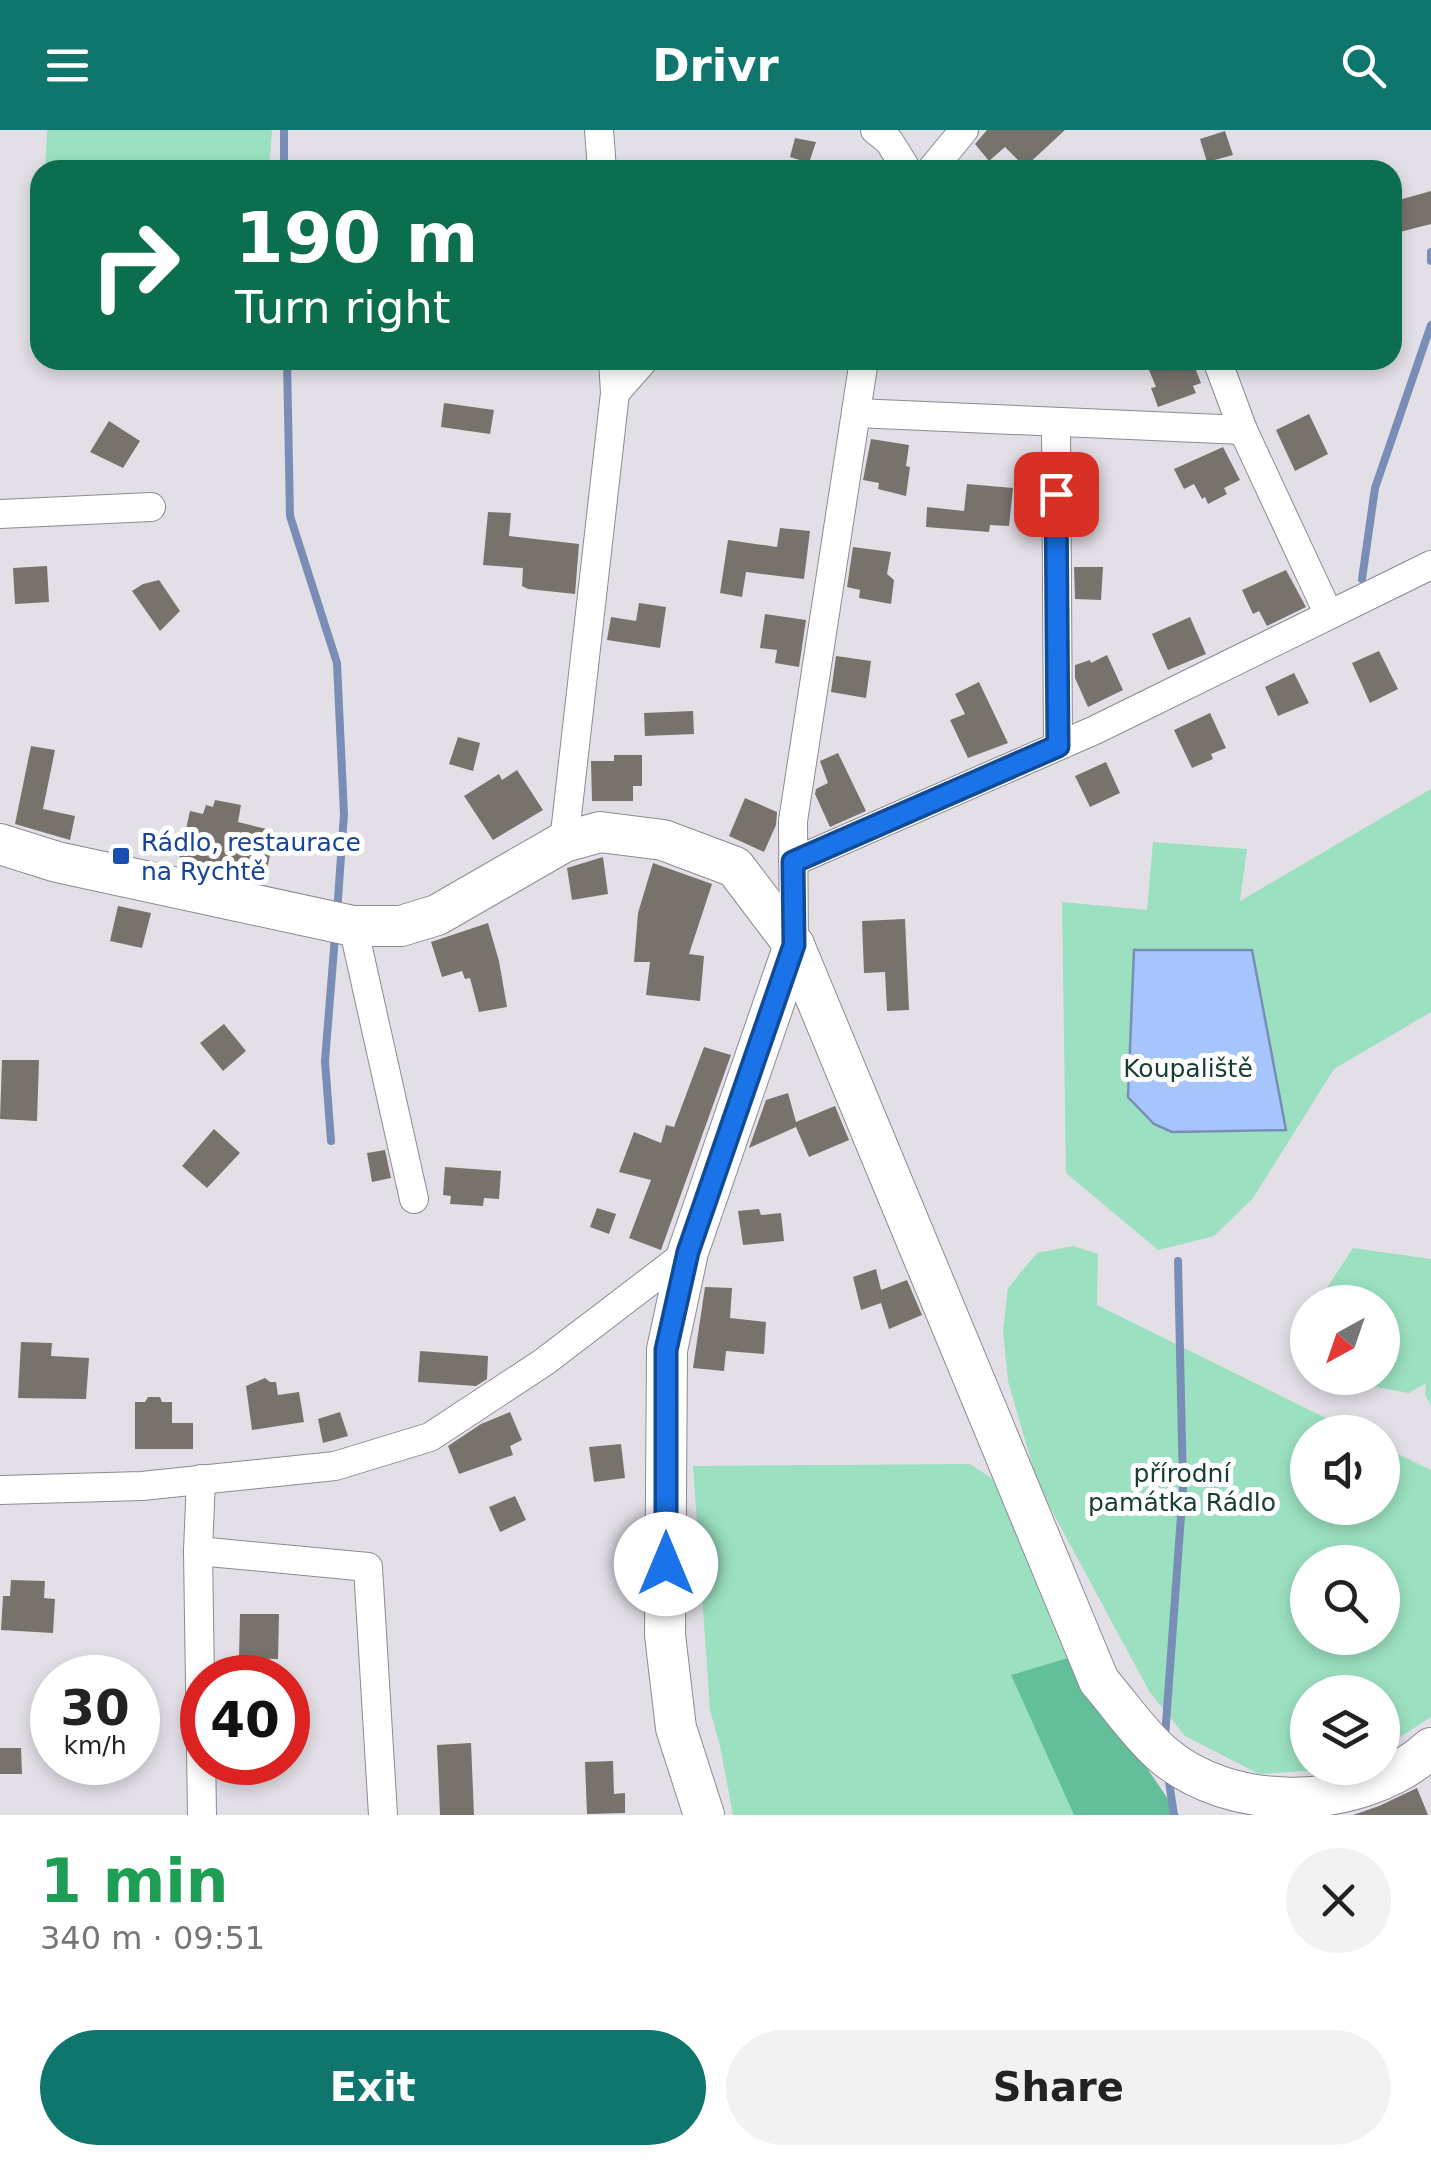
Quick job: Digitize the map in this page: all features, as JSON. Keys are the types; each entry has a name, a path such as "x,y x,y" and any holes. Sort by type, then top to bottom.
{"street":[{"path":"600,130 602,160"},
{"path":"875,130 900,160"},
{"path":"939,160 964,130"},
{"path":"564,842 615,393 614,370"},
{"path":"615,393 635,370"},
{"path":"704,1815 676,1728 665,1635 666,1350 688,1252 794,945 795,803 863,370"},
{"path":"1221,370 1243,430 1329,615"},
{"path":"856,414 1243,430"},
{"path":"1056,422 1058,746"},
{"path":"0,514 150,507"},
{"path":"793,862 1058,746 1431,565"},
{"path":"0,844 57,862 353,926 401,926 437,915 564,842 600,832 663,840 734,866 794,945 1099,1681 1160,1753 1225,1790 1302,1798 1351,1792 1383,1782 1414,1764 1431,1748"},
{"path":"353,926 414,1200"},
{"path":"0,1490 142,1486 335,1466 430,1437 544,1362 688,1252"},
{"path":"202,1479 198,1551 202,1815"},
{"path":"198,1551 368,1567 383,1815"}],"green space":[{"path":"47,130 272,130 270,160 46,160"},
{"name":"Koupaliště","path":"1431,789 1431,1012 1334,1069 1253,1198 1214,1236 1158,1250 1066,1173 1062,902 1147,910 1153,842 1247,849 1240,901"},
{"name":"přírodní památka Rádlo","path":"1073,1246 1098,1254 1097,1305 1320,1415 1290,1415 1290,1525 1400,1525 1400,1455 1431,1470 1431,1717 1400,1737 1400,1675 1290,1675 1290,1772 1259,1774 1185,1736 1149,1691 1038,1485 1008,1381 1003,1330 1008,1288 1037,1253"},
{"path":"1353,1248 1431,1259 1431,1405 1425,1395 1426,1383 1409,1393 1400,1391 1400,1285 1329,1285"},
{"path":"970,1464 993,1479 1071,1657 1012,1675 1074,1815 733,1815 710,1710 693,1466"},
{"path":"1071,1657 1179,1815 1074,1815 1011,1675"}],"water":[{"path":"1134,950 1252,950 1286,1130 1172,1132 1154,1124 1128,1097"}],"building":[{"path":"987,130 1065,130 1033,160 1018,160 1005,147 988,160 975,144"},
{"path":"1225,131 1233,155 1206,160 1200,139"},
{"path":"795,138 816,142 810,160 790,157"},
{"path":"1431,191 1431,224 1402,231 1402,199"},
{"path":"1149,370 1196,370 1201,383 1193,386 1196,393 1158,407 1151,388 1156,387"},
{"path":"444,403 494,410 490,434 441,427"},
{"path":"1309,414 1328,454 1295,471 1276,430"},
{"path":"109,421 140,441 123,468 90,452"},
{"path":"871,439 909,445 906,496 878,489 879,483 863,480"},
{"path":"1223,447 1240,480 1224,488 1227,494 1208,504 1194,484 1184,489 1174,469"},
{"path":"967,484 1013,488 1009,526 990,525 989,532 926,527 927,507 964,511"},
{"path":"488,512 511,513 509,536 579,544 575,594 528,589 522,586 523,568 483,565"},
{"path":"780,528 810,531 804,579 746,572 742,597 720,593 728,540 777,547"},
{"path":"853,547 891,552 887,574 894,580 891,604 859,598 860,590 847,587"},
{"path":"47,566 49,602 15,604 13,568"},
{"path":"1074,567 1103,567 1101,600 1075,599"},
{"path":"1286,570 1306,607 1267,626 1259,611 1253,614 1242,590"},
{"path":"159,580 180,611 160,631 132,591"},
{"path":"639,603 666,607 660,648 607,640 611,617 636,621"},
{"path":"765,614 806,620 799,667 775,663 777,650 760,648"},
{"path":"1190,617 1206,654 1168,670 1152,634"},
{"path":"1379,651 1398,689 1370,703 1352,663"},
{"path":"1107,655 1123,690 1088,707 1075,678 1075,665"},
{"path":"836,656 871,661 866,698 831,692"},
{"path":"1294,673 1309,703 1278,716 1265,687"},
{"path":"979,682 1008,743 968,758 950,720 965,714 955,694"},
{"path":"693,711 694,734 645,736 644,713"},
{"path":"1210,713 1226,748 1192,768 1174,730"},
{"path":"458,737 480,743 473,771 449,764"},
{"path":"31,746 55,750 43,809 75,816 70,840 15,824"},
{"path":"838,753 866,811 830,827 815,794 816,789 828,783 820,761"},
{"path":"614,755 642,755 642,786 633,786 633,801 592,801 591,761 614,761"},
{"path":"1106,762 1120,793 1090,807 1075,776"},
{"path":"517,770 543,810 493,840 464,796 499,774 502,780"},
{"path":"745,798 777,812 776,825 764,852 729,836"},
{"path":"215,800 241,805 238,822 275,831 265,879 179,860 190,811 203,814 206,805 213,807"},
{"path":"603,857 608,894 572,900 567,868"},
{"path":"653,863 712,884 689,954 704,956 700,1001 646,995 650,962 634,962 638,913"},
{"path":"118,906 151,913 142,948 110,941"},
{"path":"905,919 909,1010 887,1011 885,972 864,973 862,921"},
{"path":"488,923 507,1007 479,1012 470,978 465,979 462,971 442,977 431,942"},
{"path":"224,1024 246,1051 223,1071 200,1043"},
{"path":"704,1047 731,1055 661,1250 629,1238 651,1180 619,1172 634,1132 661,1143 666,1125 674,1127"},
{"path":"2,1060 39,1060 37,1121 0,1119"},
{"path":"788,1093 796,1122 835,1106 849,1140 809,1157 796,1127 749,1148 766,1100"},
{"path":"214,1129 240,1153 207,1188 182,1166"},
{"path":"385,1150 391,1178 372,1182 367,1153"},
{"path":"445,1167 501,1171 499,1199 484,1198 483,1206 450,1204 451,1196 443,1195"},
{"path":"597,1208 616,1214 609,1234 590,1227"},
{"path":"759,1209 761,1215 781,1213 784,1241 743,1245 738,1211"},
{"path":"876,1269 881,1290 907,1280 922,1315 889,1329 881,1303 861,1310 853,1277"},
{"path":"705,1287 732,1288 730,1318 766,1322 764,1354 726,1351 724,1371 693,1368"},
{"path":"21,1342 52,1343 51,1356 89,1358 86,1399 18,1398"},
{"path":"420,1351 488,1356 487,1379 476,1386 418,1382"},
{"path":"265,1378 276,1382 278,1395 299,1392 304,1422 252,1430 246,1386"},
{"path":"148,1397 172,1402 172,1423 193,1423 193,1449 135,1449 135,1402 145,1402"},
{"path":"340,1412 348,1436 323,1443 318,1419"},
{"path":"510,1412 522,1440 510,1446 513,1455 459,1474 448,1446 481,1424"},
{"path":"621,1444 625,1478 594,1482 589,1447"},
{"path":"515,1496 526,1520 500,1532 489,1507"},
{"path":"11,1580 45,1581 44,1598 55,1599 53,1633 1,1630 3,1596 10,1596"},
{"path":"240,1614 279,1614 278,1655 239,1655"},
{"path":"471,1743 474,1815 440,1815 437,1745"},
{"path":"0,1748 21,1748 22,1774 0,1774"},
{"path":"613,1761 614,1794 625,1793 625,1813 587,1814 585,1762"},
{"path":"1417,1788 1428,1815 1353,1815 1379,1806"}],"waterway":[{"path":"284,130 284,160"},
{"path":"1431,252 1431,261"},
{"path":"1362,579 1375,488 1431,325"},
{"path":"287,370 290,516 337,663 344,814 337,913"},
{"path":"331,1141 325,1061 335,936"},
{"path":"1165,1737 1183,1488 1178,1261"},
{"path":"1168,1775 1174,1815"}],"place":[{"name":"Rádlo, restaurace na Rychtě","path":"121,856"}],"route":[{"path":"666,1564 666,1350 688,1252 794,945 793,862 1058,746 1056,494"}]}
